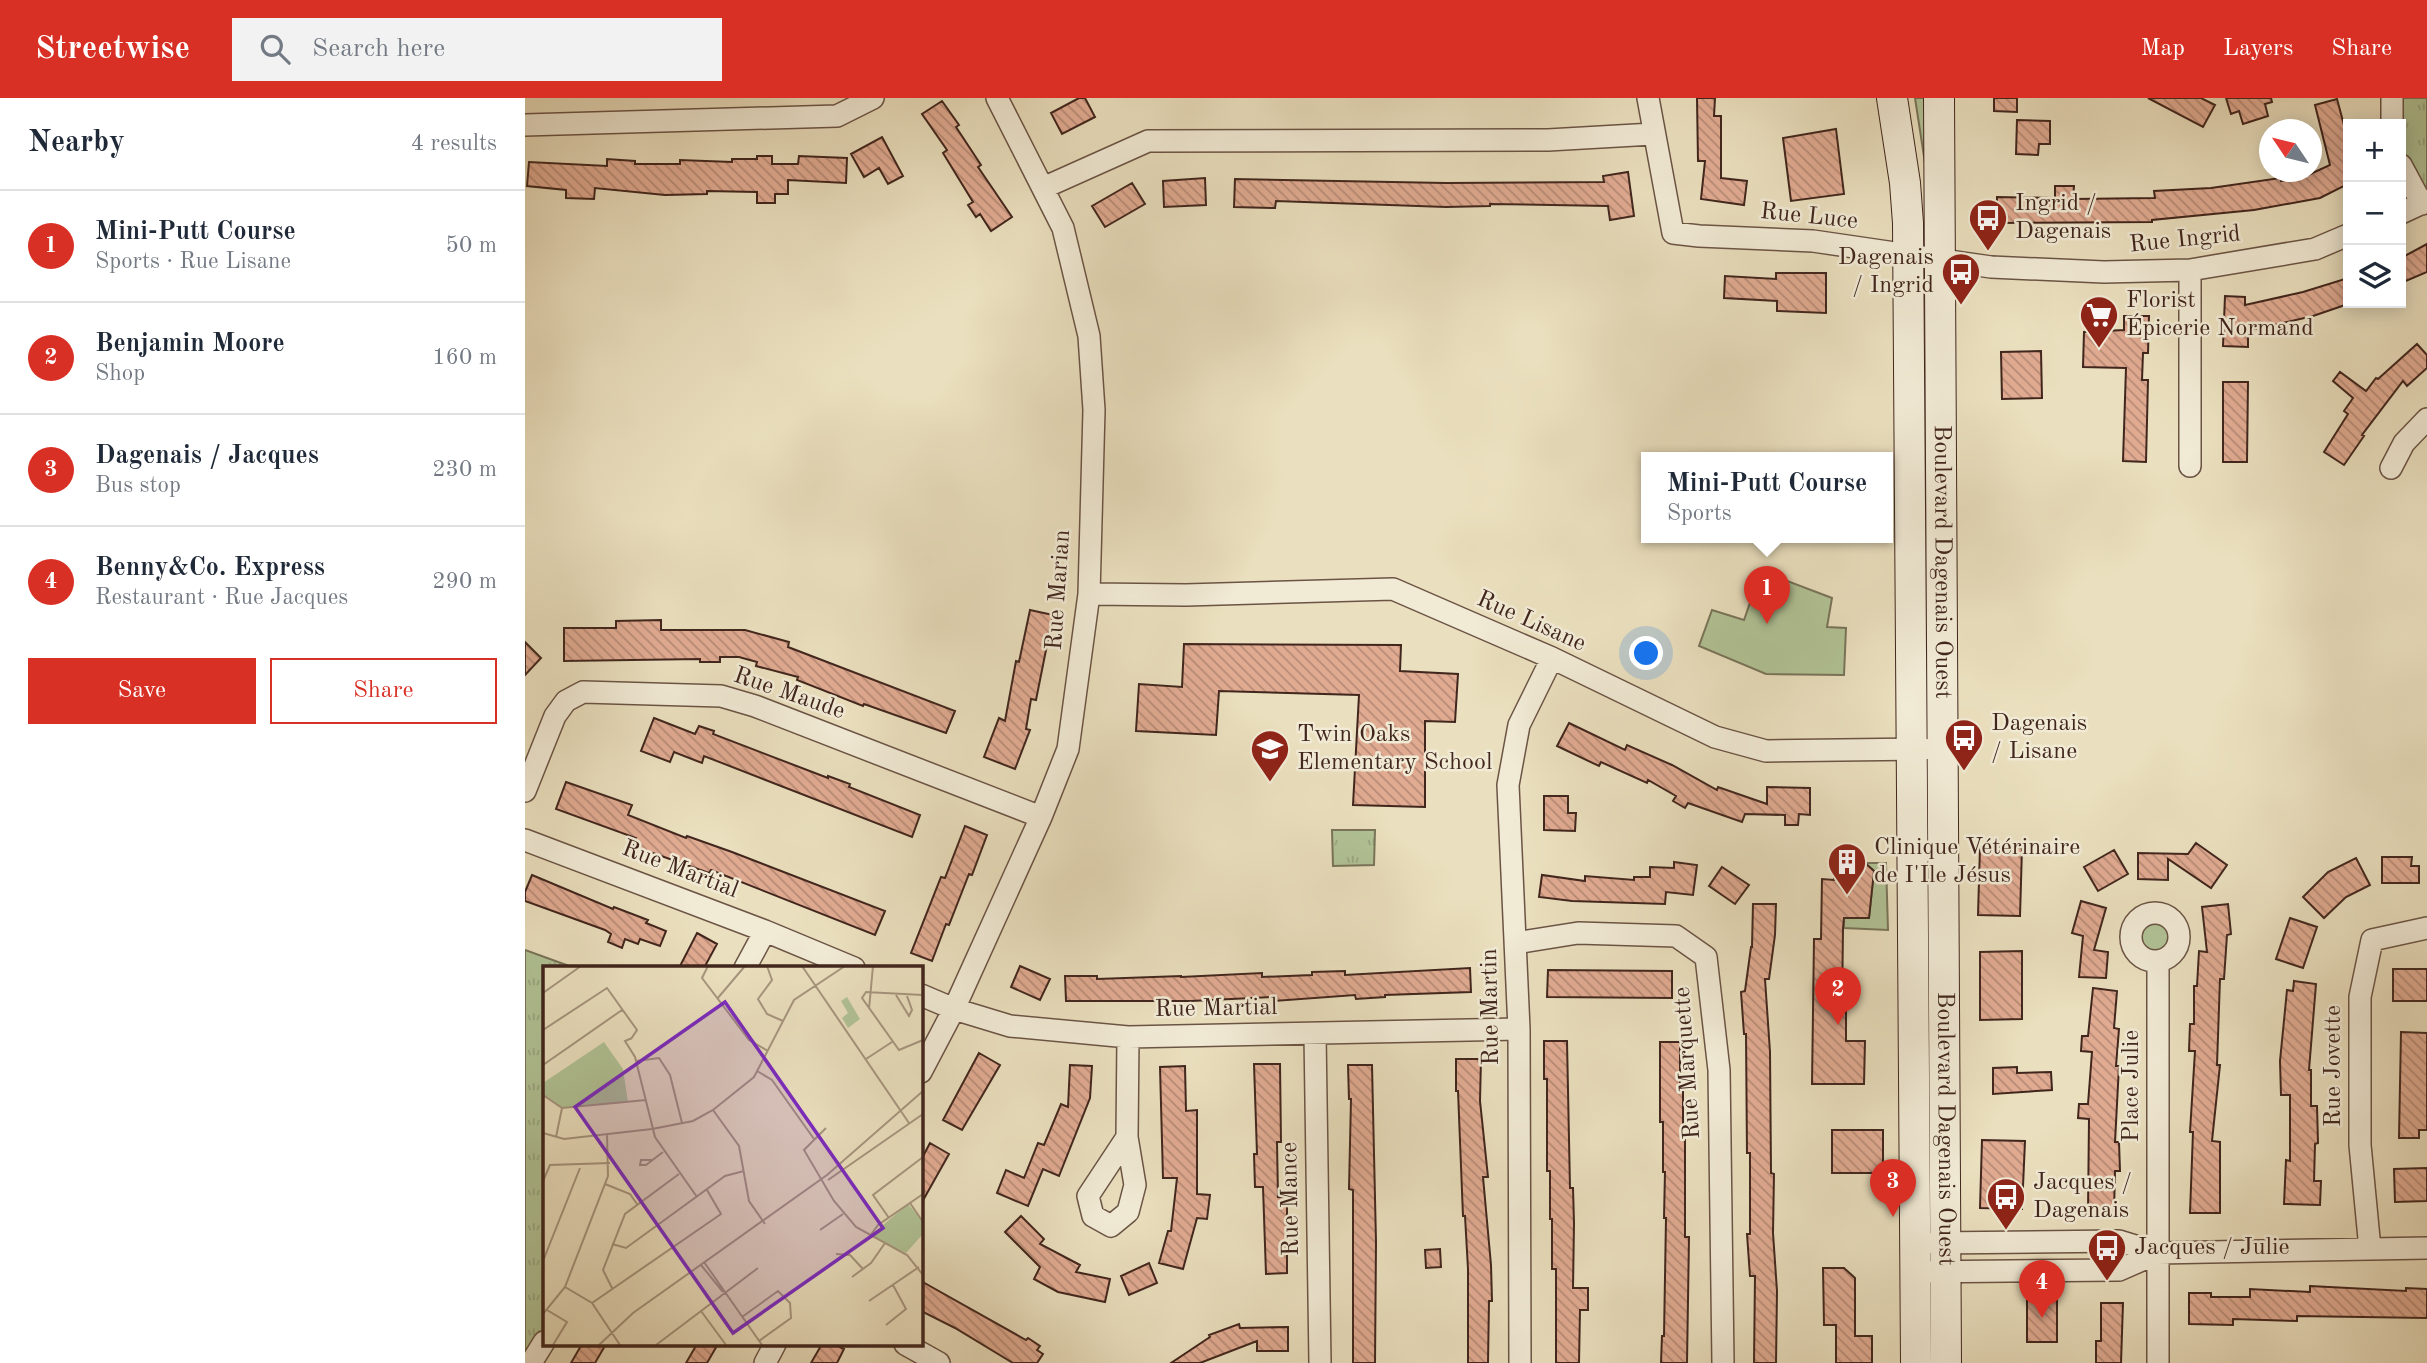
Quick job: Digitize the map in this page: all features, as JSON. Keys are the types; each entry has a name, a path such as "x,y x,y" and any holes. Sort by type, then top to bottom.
{"main road":[{"name":"Boulevard Dagenais Ouest","path":"1892,98 1907,195 1909,255 1916,1363"},
{"name":"Boulevard Dagenais Ouest","path":"1939,98 1946,1363"}],"street":[{"path":"525,125 837,116 873,98"},
{"name":"Rue Marian","path":"922,1070 954,1009 1041,817 1068,749 1089,594 1094,410 1089,336 1063,228 997,98"},
{"path":"1043,188 1148,141 1548,140 1653,134 1648,98"},
{"path":"2392,98 2392,119"},
{"name":"Rue Luce","path":"1653,134 1664,172 1673,233 1813,241 1940,260"},
{"path":"2406,174 2425,202 2406,211"},
{"name":"Rue Ingrid","path":"1940,260 1990,267 2072,272 2190,270 2315,249 2343,237"},
{"path":"2190,270 2190,466"},
{"path":"2391,468 2404,443 2427,419"},
{"name":"Rue Lisane","path":"1089,594 1393,589 1552,659 1715,737 1744,746 1766,751 1942,749"},
{"name":"Rue Martin","path":"1520,1363 1519,1029 1507,785 1519,725 1552,659"},
{"name":"Rue Maude","path":"525,791 555,716 566,701 583,692 721,696 755,706 1041,817"},
{"name":"Rue Martial","path":"525,840 765,931 849,966"},
{"name":"Rue Jovette","path":"2371,1249 2360,1145 2360,997 2372,940 2427,928"},
{"path":"746,966 765,931"},
{"name":"Rue Marquette","path":"1516,943 1578,933 1677,936 1706,957 1719,1070 1723,1363"},
{"name":"Place Julie","path":"2158,961 2158,1363"},
{"name":"Rue Martial","path":"922,995 954,1009 1010,1026 1128,1038 1519,1029"},
{"name":"Rue Mance","path":"1315,1034 1320,1363"},
{"path":"1127,1137 1128,1038"},
{"path":"1915,1258 2119,1241 2158,1253 2427,1248"},
{"path":"1945,1257 2119,1270 2158,1253"},
{"path":"531,1363 543,1344"},
{"path":"765,1363 774,1346"},
{"path":"909,1346 939,1363"}],"green space":[{"path":"1915,98 1926,98 1929,189"},
{"path":"2392,98 2427,98 2427,201 2406,172 2406,119 2399,119"},
{"path":"1761,571 1832,598 1827,627 1846,628 1844,675 1766,674 1699,646 1712,610 1744,620"},
{"path":"1332,830 1375,830 1374,865 1333,866"},
{"path":"1865,863 1886,863 1888,930 1844,928 1844,918 1869,918 1874,871"},
{"path":"2155,913 2172,920 2179,937 2172,954 2155,961 2138,954 2131,937 2138,920"},
{"path":"525,950 569,966 543,966 543,1343 525,1363"}],"building":[{"path":"1079,98 1085,98 1095,117 1062,134 1051,113"},
{"path":"1697,98 1715,98 1714,116 1721,116 1721,178 1747,181 1744,205 1701,199 1705,161 1698,161"},
{"path":"1994,98 2017,98 2017,112 1994,111"},
{"path":"2148,98 2201,98 2215,105 2203,127"},
{"path":"2226,98 2271,98 2272,102 2265,104 2268,116 2243,124 2239,111 2231,114"},
{"path":"2337,99 2343,121 2343,186 2320,198 2254,210 2152,222 1997,223 1997,197 2055,198 2055,186 2074,186 2073,199 2155,198 2154,191 2211,188 2259,181 2322,182 2322,169 2330,165 2322,133 2322,119 2318,119 2315,105"},
{"path":"942,101 981,165 978,167 1012,217 991,231 980,214 976,217 968,205 973,202 943,153 947,150 922,114"},
{"path":"2017,120 2050,121 2050,144 2039,144 2038,155 2016,154"},
{"path":"1836,129 1844,194 1791,201 1783,138"},
{"path":"882,137 903,176 888,184 879,168 864,177 851,154"},
{"path":"757,156 772,156 772,164 798,164 799,156 847,158 846,183 788,180 788,194 775,194 775,203 757,203 757,192 707,191 707,194 665,195 595,188 594,199 566,198 566,190 527,186 529,162 607,166 607,159 635,161 635,164 680,164 680,160 732,162 732,159 757,159"},
{"path":"1628,172 1634,216 1610,220 1608,206 1490,204 1446,207 1276,201 1275,208 1234,207 1235,179 1446,183 1604,182 1603,176"},
{"path":"1205,178 1206,205 1164,207 1163,181"},
{"path":"1132,183 1145,204 1105,227 1092,206"},
{"path":"2427,244 2427,272 2406,281 2406,255"},
{"path":"1776,273 1826,273 1826,313 1777,311 1777,301 1724,298 1725,276 1776,279"},
{"path":"2343,280 2343,306 2313,316 2248,329 2248,347 2223,346 2225,296 2245,297 2245,305"},
{"path":"2124,316 2149,316 2148,353 2143,353 2142,380 2148,380 2146,462 2123,461 2126,368 2083,367 2084,332 2124,330"},
{"path":"2417,344 2427,355 2427,368 2407,386 2403,381 2362,435 2364,436 2344,465 2324,452 2348,414 2344,411 2353,398 2333,381 2340,372 2366,391 2376,378"},
{"path":"2041,351 2042,398 2002,399 2001,352"},
{"path":"2223,382 2248,382 2247,462 2223,462"},
{"path":"1030,610 1053,615 1036,700 1031,699 1026,729 1030,730 1015,769 984,757 999,718 1005,721 1016,661 1019,662"},
{"path":"661,620 661,630 745,630 789,642 788,647 955,711 946,733 864,704 863,706 797,680 798,677 756,666 757,662 739,657 720,657 720,662 700,662 700,659 564,661 564,628 616,628 616,621"},
{"path":"525,642 541,658 525,675"},
{"path":"1184,644 1401,645 1400,671 1458,674 1455,722 1425,721 1425,807 1353,805 1359,695 1219,691 1216,735 1136,731 1139,684 1182,687"},
{"path":"654,718 695,734 699,726 714,731 713,734 850,784 849,787 920,815 912,837 704,756 702,763 674,752 670,762 641,751"},
{"path":"1569,723 1625,750 1627,745 1672,765 1717,790 1718,787 1767,804 1767,787 1810,788 1810,815 1799,814 1798,825 1785,825 1785,815 1745,814 1742,822 1688,803 1685,808 1673,801 1676,796 1648,780 1647,783 1601,762 1599,766 1557,746"},
{"path":"566,782 632,805 628,815 885,911 875,935 711,870 709,873 633,846 636,838 556,809"},
{"path":"1544,796 1568,796 1568,813 1576,813 1575,831 1544,830"},
{"path":"965,826 987,835 972,875 969,874 932,961 911,953 941,877 945,878"},
{"path":"2196,843 2227,865 2211,888 2168,859 2168,880 2138,879 2138,853 2188,854"},
{"path":"1980,847 2022,848 2020,916 1978,915"},
{"path":"2114,850 2128,874 2098,891 2084,867"},
{"path":"2382,857 2412,857 2411,866 2419,866 2419,883 2382,883"},
{"path":"2356,858 2370,885 2346,897 2324,918 2303,897 2328,872"},
{"path":"1674,862 1697,865 1693,895 1666,892 1665,904 1572,901 1539,897 1542,875 1585,881 1585,876 1634,880 1634,877 1650,877 1650,867 1674,868"},
{"path":"1835,863 1865,863 1874,871 1869,918 1844,918 1843,928 1842,1011 1846,1011 1846,1041 1865,1041 1864,1084 1812,1084 1814,939 1821,939 1822,879 1834,880"},
{"path":"1722,867 1749,885 1735,904 1709,886"},
{"path":"532,875 613,909 614,907 648,920 646,923 666,931 660,946 640,939 638,944 625,939 622,948 608,942 611,934 605,930 525,901 525,892"},
{"path":"2081,901 2106,908 2094,950 2108,952 2106,978 2079,977 2083,936 2072,933"},
{"path":"1753,904 1776,904 1769,979 1765,979 1770,1052 1771,1173 1774,1174 1776,1363 1754,1363 1755,1276 1750,1276 1747,1234 1750,1234 1750,1153 1747,1153 1746,1034 1741,992 1745,991 1752,947"},
{"path":"2228,904 2231,934 2227,935 2224,979 2220,979 2217,1065 2220,1065 2212,1141 2220,1142 2220,1213 2190,1213 2193,1132 2190,1132 2195,1051 2189,1051 2190,1024 2194,1024 2194,986 2197,986 2199,951 2207,952 2202,907"},
{"path":"2290,918 2317,927 2303,968 2276,959"},
{"path":"697,933 717,944 705,966 680,966"},
{"path":"2022,951 2022,1019 1980,1020 1980,952"},
{"path":"1020,966 1050,979 1040,1000 1011,987"},
{"path":"1470,968 1471,992 1385,995 1356,999 1355,995 1274,1001 1273,997 1191,1001 1066,1001 1065,976 1097,976 1097,979 1262,973 1262,977 1312,975 1312,972 1345,971 1345,975"},
{"path":"2393,969 2427,969 2427,1001 2393,1001"},
{"path":"1548,970 1672,971 1672,998 1547,997"},
{"path":"2294,981 2316,984 2309,1070 2311,1106 2317,1106 2318,1143 2315,1144 2314,1181 2321,1181 2320,1205 2284,1204 2286,1160 2290,1161 2290,1095 2281,1095 2280,1061 2287,990 2293,991"},
{"path":"2093,988 2117,991 2114,1028 2119,1029 2116,1066 2119,1066 2115,1142 2119,1142 2120,1171 2115,1171 2114,1213 2088,1213 2089,1119 2078,1118 2079,1104 2088,1104 2092,1052 2081,1051 2082,1036 2088,1036"},
{"path":"2401,1032 2427,1033 2427,1130 2419,1130 2419,1138 2399,1138"},
{"path":"1544,1041 1567,1041 1570,1188 1573,1188 1574,1223 1573,1288 1588,1288 1588,1310 1580,1310 1579,1363 1556,1363 1556,1269 1552,1269"},
{"path":"1660,1042 1680,1042 1680,1091 1683,1091 1685,1140 1685,1237 1689,1237 1687,1363 1661,1363 1666,1218 1663,1122 1660,1122"},
{"path":"979,1053 1000,1065 962,1130 943,1120"},
{"path":"1456,1059 1481,1059 1480,1101 1488,1177 1483,1177 1492,1301 1489,1301 1488,1363 1468,1363 1468,1269"},
{"path":"1254,1064 1280,1064 1281,1142 1277,1142 1278,1197 1287,1197 1287,1273 1266,1274 1263,1187 1255,1187 1254,1154 1257,1154"},
{"path":"1070,1065 1092,1066 1090,1098 1059,1176 1043,1169 1028,1206 997,1193 1006,1170 1024,1178 1038,1143 1044,1145 1061,1104 1068,1107"},
{"path":"1348,1065 1372,1065 1376,1242 1375,1363 1353,1363 1353,1190 1349,1189 1351,1099"},
{"path":"1185,1066 1186,1111 1197,1110 1197,1194 1210,1195 1207,1219 1197,1218 1183,1269 1159,1263 1168,1231 1171,1231 1177,1178 1163,1178 1160,1067"},
{"path":"2017,1067 2017,1073 2051,1072 2052,1090 1993,1094 1993,1068"},
{"path":"1832,1130 1883,1130 1883,1173 1832,1173"},
{"path":"1982,1140 2025,1141 2022,1209 1980,1208"},
{"path":"930,1143 949,1154 922,1202 922,1158"},
{"path":"2427,1168 2427,1201 2395,1202 2394,1169"},
{"path":"1021,1216 1044,1239 1040,1244 1080,1265 1076,1272 1110,1279 1105,1302 1058,1292 1034,1279 1040,1267 1005,1232"},
{"path":"1440,1249 1441,1267 1426,1268 1425,1250"},
{"path":"1149,1263 1157,1283 1129,1295 1121,1276"},
{"path":"1823,1268 1844,1268 1855,1278 1855,1336 1872,1336 1872,1363 1836,1363 1836,1325 1824,1325"},
{"path":"922,1282 1026,1340 1028,1338 1040,1346 1037,1350 1043,1354 1037,1363 1013,1363 922,1312"},
{"path":"2310,1286 2406,1291 2406,1288 2427,1289 2427,1318 2297,1316 2297,1321 2233,1319 2233,1325 2189,1324 2189,1293 2211,1293 2211,1297 2250,1297 2250,1289 2310,1292"},
{"path":"2027,1294 2057,1294 2057,1342 2027,1342"},
{"path":"2101,1303 2123,1303 2121,1363 2096,1363 2096,1341 2101,1341"},
{"path":"1239,1324 1240,1328 1288,1327 1288,1351 1257,1351 1257,1341 1200,1363 1171,1363 1210,1337 1209,1335"},
{"path":"581,1346 605,1346 595,1363 571,1363"},
{"path":"696,1346 717,1346 707,1363 686,1363"},
{"path":"821,1346 838,1346 844,1349 837,1363 811,1363"}],"place":[{"name":"Ingrid / Dagenais","path":"1988,252"},
{"name":"Dagenais / Ingrid","path":"1961,306"},
{"name":"Florist Épicerie Normand","path":"2099,349"},
{"name":"Mini-Putt Course","path":"1767,624"},
{"name":"Dagenais / Lisane","path":"1964,772"},
{"name":"Twin Oaks Elementary School","path":"1270,783"},
{"name":"Clinique Vétérinaire de I'Ile Jésus","path":"1847,896"},
{"name":"Benjamin Moore","path":"1838,1025"},
{"name":"Dagenais / Jacques","path":"1893,1217"},
{"name":"Jacques / Dagenais","path":"2006,1231"},
{"name":"Jacques / Julie","path":"2107,1282"},
{"name":"Benny&Co. Express","path":"2042,1318"}]}
